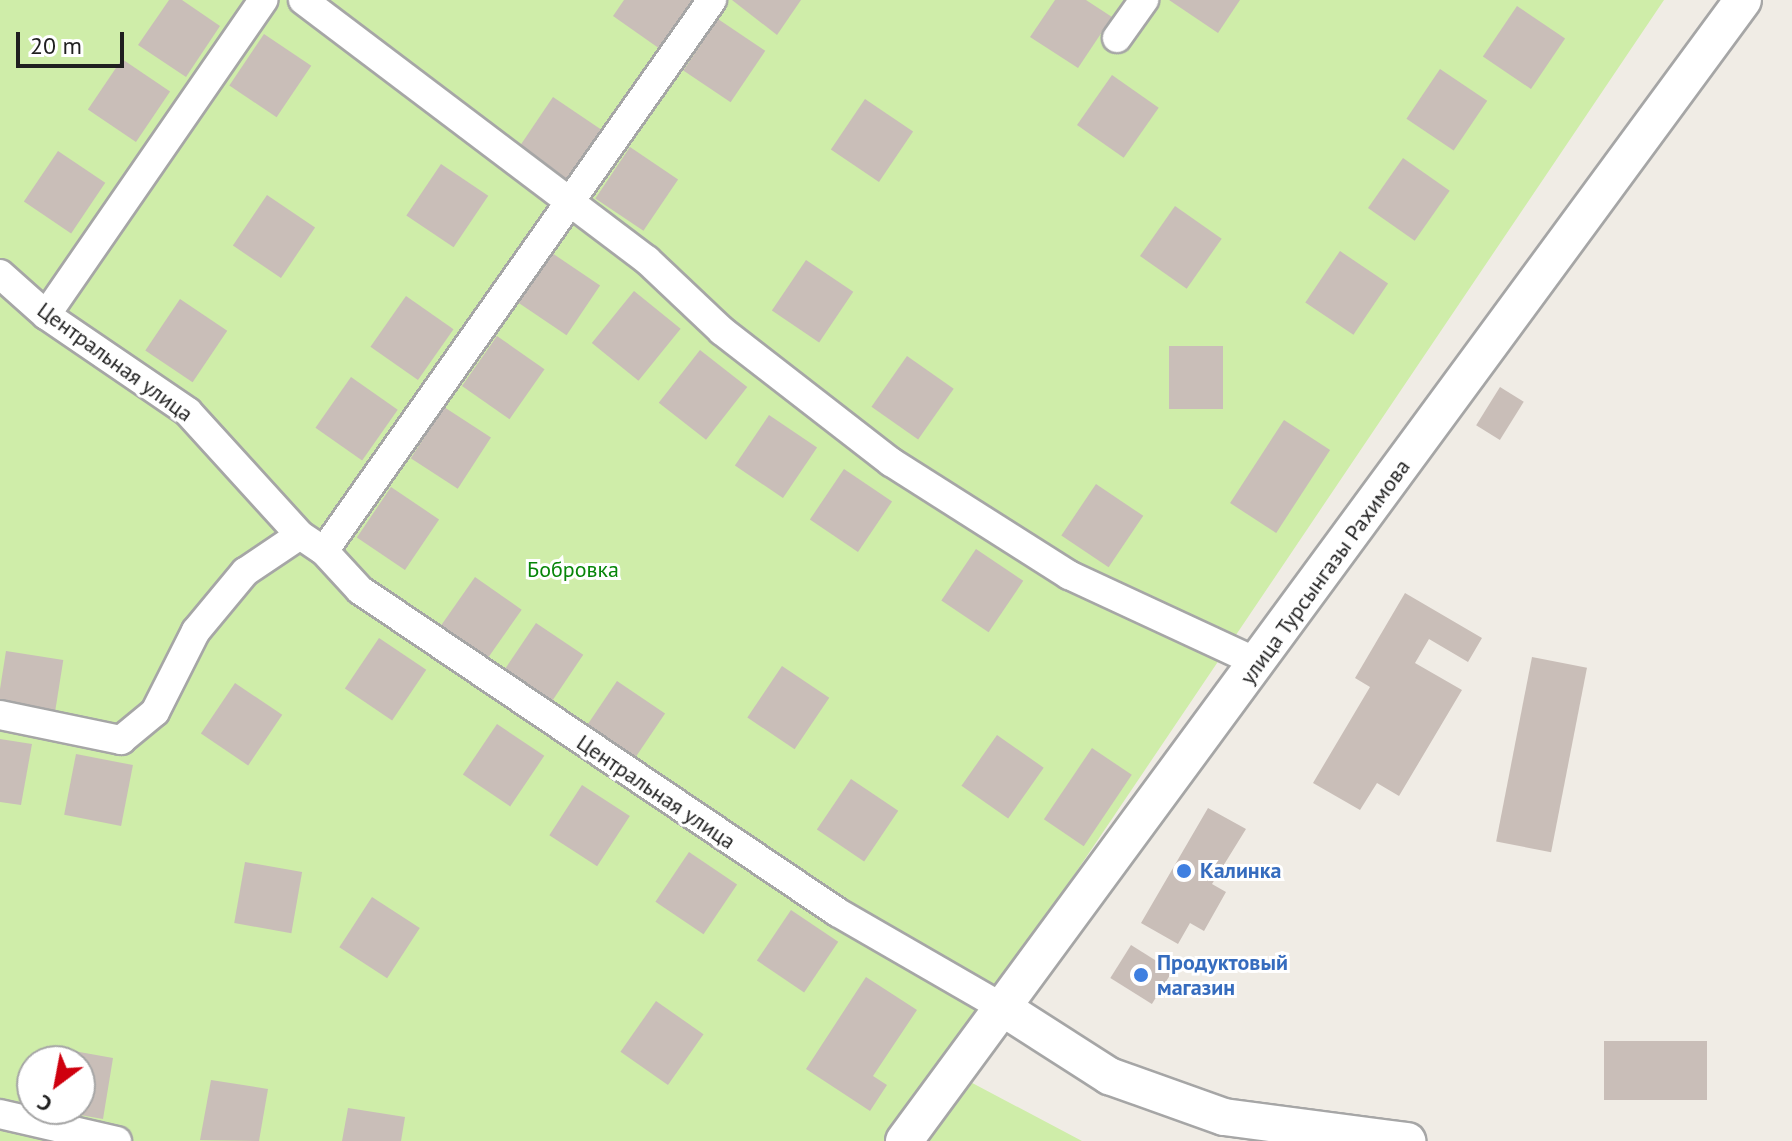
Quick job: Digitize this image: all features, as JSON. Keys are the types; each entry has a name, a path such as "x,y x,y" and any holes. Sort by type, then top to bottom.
{"street":[{"path":"46,315 263,0"},
{"path":"303,0 647,260 722,331 891,462 1069,575 1259,663"},
{"path":"324,551 712,0"},
{"path":"1117,38 1144,0"},
{"name":"улица Турсынгазы Рахимова","path":"904,1141 1000,1006 1259,663 1743,0"},
{"name":"Центральная улица","path":"0,274 46,315 188,412 300,535 324,551 360,590 643,786 837,912 1000,1006 1109,1076 1224,1117 1407,1141"},
{"path":"0,715 121,740 155,712 196,631 245,572 300,535"},
{"path":"0,1114 117,1141"}],"green space":[{"name":"Бобровка","path":"0,0 1664,0 944,1068 1082,1141 0,1141"}],"building":[{"path":"169,0 182,0 220,26 186,77 138,45"},
{"path":"624,0 693,0 660,49 613,16"},
{"path":"732,0 801,0 777,35"},
{"path":"1055,0 1086,0 1112,17 1078,68 1030,37"},
{"path":"1169,0 1240,0 1218,33"},
{"path":"1517,6 1565,38 1531,89 1483,57"},
{"path":"718,19 765,51 731,102 683,70"},
{"path":"264,34 311,66 277,117 229,85"},
{"path":"122,59 170,91 136,142 88,110"},
{"path":"1440,69 1487,101 1454,151 1406,119"},
{"path":"1112,75 1159,108 1124,158 1077,125"},
{"path":"553,97 601,129 567,180 519,148"},
{"path":"865,99 913,131 879,182 831,150"},
{"path":"630,147 678,179 643,231 595,198"},
{"path":"58,151 105,183 71,233 24,202"},
{"path":"1403,158 1450,191 1415,241 1368,208"},
{"path":"441,164 488,196 454,247 406,215"},
{"path":"267,195 315,227 281,278 233,246"},
{"path":"1175,206 1222,239 1187,289 1140,256"},
{"path":"1340,251 1388,283 1353,335 1305,302"},
{"path":"552,253 600,285 567,335 518,303"},
{"path":"806,260 853,292 819,342 772,311"},
{"path":"634,291 681,329 638,381 592,343"},
{"path":"406,296 454,329 418,380 370,347"},
{"path":"180,299 227,331 193,382 145,350"},
{"path":"497,336 545,369 510,419 462,386"},
{"path":"1169,346 1223,346 1223,409 1169,409"},
{"path":"700,350 747,387 706,440 659,403"},
{"path":"907,356 954,389 918,439 871,407"},
{"path":"351,377 398,410 362,460 315,428"},
{"path":"1500,387 1524,402 1500,440 1476,425"},
{"path":"444,407 491,437 458,489 411,458"},
{"path":"769,415 817,447 783,498 735,466"},
{"path":"1284,420 1330,450 1276,533 1230,503"},
{"path":"844,469 892,501 858,552 810,520"},
{"path":"1096,484 1143,516 1109,567 1061,535"},
{"path":"391,487 439,519 405,570 357,538"},
{"path":"976,549 1023,581 989,632 941,600"},
{"path":"475,577 522,610 486,660 439,628"},
{"path":"1405,593 1482,638 1468,662 1429,639 1415,663 1462,690 1399,796 1377,783 1360,810 1313,783 1370,687 1355,678"},
{"path":"536,623 583,655 549,706 501,674"},
{"path":"379,638 426,670 392,720 345,689"},
{"path":"6,651 63,660 54,720 0,712"},
{"path":"1532,657 1587,668 1551,852 1496,842"},
{"path":"782,666 829,698 795,749 747,717"},
{"path":"617,681 665,713 631,764 583,732"},
{"path":"235,683 282,715 248,765 201,734"},
{"path":"497,724 544,756 510,806 463,775"},
{"path":"997,735 1044,768 1008,818 961,786"},
{"path":"0,739 32,744 21,805 0,802"},
{"path":"1092,748 1132,775 1084,846 1044,819"},
{"path":"76,754 133,765 121,826 64,815"},
{"path":"851,779 898,811 864,861 817,830"},
{"path":"582,785 630,816 597,866 549,835"},
{"path":"1208,808 1246,829 1212,884 1226,892 1204,931 1190,923 1178,944 1141,923"},
{"path":"689,852 737,884 704,934 655,902"},
{"path":"245,862 302,872 291,933 234,923"},
{"path":"372,897 420,928 387,978 339,947"},
{"path":"791,910 838,942 804,992 757,961"},
{"name":"Продуктовый магазин","path":"1131,945 1173,971 1152,1004 1110,978"},
{"path":"866,977 917,1010 873,1076 887,1085 870,1111 806,1069"},
{"path":"656,1001 704,1034 668,1085 620,1052"},
{"path":"1604,1041 1707,1041 1707,1100 1604,1100"},
{"path":"96,1055 113,1058 103,1119 96,1118"},
{"path":"211,1080 268,1089 259,1141 200,1140"},
{"path":"348,1108 405,1117 401,1141 342,1141"}],"place":[{"name":"Калинка","path":"1184,871"},
{"name":"Продуктовый магазин","path":"1141,975"}]}
